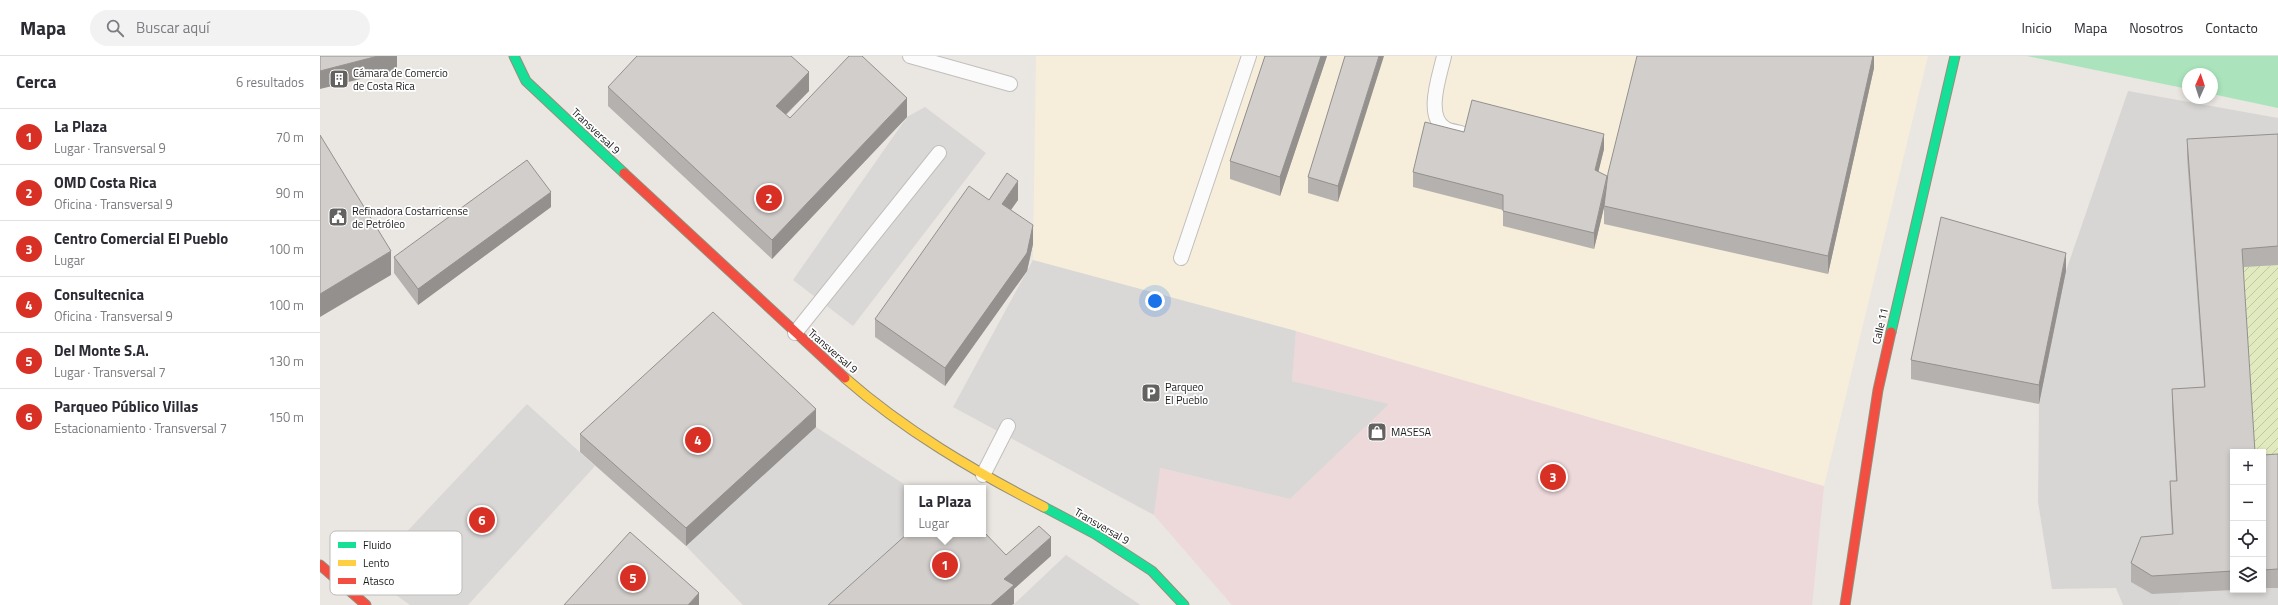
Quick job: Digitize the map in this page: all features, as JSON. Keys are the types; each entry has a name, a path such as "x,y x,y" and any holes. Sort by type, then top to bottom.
{"street":[{"name":"Transversal 9","path":"514,56 526,81 795,333 876,405 983,475 1095,534 1152,571 1184,605"},
{"name":"Calle 11","path":"1845,605 1878,390 1954,56"},
{"path":"320,565 330,574"},
{"path":"354,595 366,605"}],"lane":[{"path":"910,56 1010,84"},
{"path":"1181,258 1249,56"},
{"path":"1444,56 1435,97 1435,114 1445,129 1463,134"},
{"path":"795,333 939,153"},
{"path":"983,475 1008,426"}],"shaded area":[{"path":"1036,56 1928,56 1824,486 1296,331 1033,260"},
{"path":"2128,91 2182,101 2182,104 2200,104 2278,118 2278,605 2123,605 2116,588 2052,589 2038,502 2039,404 2066,271"},
{"path":"925,107 986,153 853,326 793,280 907,117"},
{"name":"Parqueo El Pueblo","path":"1033,260 1296,331 1292,381 1389,404 1290,499 1160,468 1154,515 953,407"},
{"path":"1296,331 1824,486 1812,605 1232,605 1154,515 1159,468 1290,499 1389,404 1292,381"},
{"path":"527,404 595,466 468,605 410,605 396,595 462,595 462,531 407,531"},
{"path":"816,427 905,485 904,485 905,537 848,605 743,605 686,546"},
{"path":"1066,555 1139,604 1140,605 1013,605"},
{"path":"2266,588 2278,588 2278,605 2178,605 2185,592 2230,591 2230,593 2266,593"}],"green space":[{"path":"2027,56 2278,56 2278,108 2218,95 2218,68 2182,68 2182,88"},
{"path":"2278,265 2278,472 2266,473 2266,449 2254,449 2242,267"}],"building":[{"path":"320,56 378,56 320,71"},
{"path":"637,56 791,56 809,72 776,106 790,118 849,56 862,56 907,98 772,240 608,87"},
{"path":"1265,56 1321,56 1280,177 1230,161"},
{"path":"1345,56 1379,56 1338,186 1308,177"},
{"path":"1637,56 1873,56 1828,256 1604,206 1608,173"},
{"path":"1472,100 1604,134 1595,170 1607,176 1594,233 1503,211 1503,195 1413,172 1425,122 1464,132"},
{"path":"2278,134 2278,246 2242,249 2255,449 2230,449 2230,571 2152,576 2131,563 2141,537 2173,534 2170,481 2177,481 2172,389 2205,387 2187,139"},
{"name":"Refinadora Costarricense de Petróleo","path":"320,135 391,251 320,294"},
{"path":"527,160 551,192 418,289 394,257"},
{"path":"1007,173 1018,181 1002,204 1033,225 1027,253 945,368 875,319 969,186 989,200"},
{"path":"1941,217 2066,253 2039,385 1911,360"},
{"path":"713,312 816,409 686,528 580,434"},
{"path":"2278,454 2278,569 2266,570 2266,485 2266,455"},
{"path":"1039,526 1051,537 1004,579 1014,585 991,605 828,605 904,537 986,537 986,534 1006,555"},
{"path":"630,532 699,593 688,605 564,605"}],"traffic: fast":[{"path":"514,56 526,81 624,173"},
{"path":"1891,332 1955,56"},
{"path":"1044,507 1095,534 1152,571 1184,605"}],"traffic: slow":[{"path":"845,378 915,432 966,464 1044,507"}],"traffic: jam":[{"path":"624,173 845,378"},
{"path":"1845,605 1878,390 1891,332"},
{"path":"320,565 330,574"},
{"path":"354,595 366,605"}],"place":[{"name":"Cámara de Comercio de Costa Rica","path":"339,79"},
{"name":"OMD Costa Rica","path":"769,198"},
{"name":"Refinadora Costarricense de Petróleo","path":"338,217"},
{"name":"Parqueo El Pueblo","path":"1151,393"},
{"name":"MASESA","path":"1377,432"},
{"name":"Consultecnica","path":"698,440"},
{"name":"Centro Comercial El Pueblo","path":"1553,477"},
{"name":"Parqueo Público Villas","path":"482,520"},
{"name":"La Plaza","path":"945,565"},
{"name":"Del Monte S.A.","path":"633,578"}]}
